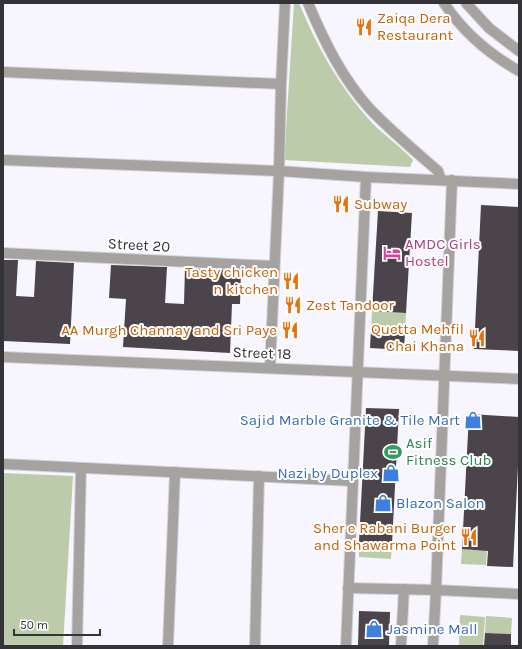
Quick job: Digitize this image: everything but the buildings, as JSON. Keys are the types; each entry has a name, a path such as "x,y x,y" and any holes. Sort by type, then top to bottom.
{"street":[{"path":"270,368 279,171 280,84 285,3"},
{"path":"308,3 325,42 358,94 369,108 438,171 441,180"},
{"path":"444,3 457,21 475,40 496,57 519,71"},
{"path":"466,3 489,28 519,51"},
{"path":"3,72 280,84"},
{"path":"3,160 279,171 366,177 519,184"},
{"path":"346,646 366,177"},
{"path":"433,646 452,180"},
{"name":"Street 20","path":"3,253 274,266"},
{"name":"Street 18","path":"3,357 519,379"},
{"path":"3,464 353,481"},
{"path":"77,646 81,468"},
{"path":"168,646 175,472"},
{"path":"254,646 259,476"},
{"path":"348,588 519,594"},
{"path":"401,646 404,589"}],"green space":[{"path":"294,3 299,3 330,66 350,96 372,123 413,160 410,167 284,160"},
{"path":"372,311 406,313 405,332 371,330"},
{"path":"3,473 73,476 63,646 3,646"},
{"path":"359,542 392,544 391,559 359,557"},
{"path":"462,549 487,550 486,565 461,564"},
{"path":"460,615 485,617 483,646 459,646"},
{"path":"486,616 512,618 511,634 485,633"}],"place":[{"name":"Zaiqa Dera Restaurant","path":"364,27"},
{"name":"Subway","path":"341,204"},
{"name":"AMDC Girls Hostel","path":"392,253"},
{"name":"Tasty chicken n kitchen","path":"291,281"},
{"name":"Zest Tandoor","path":"293,305"},
{"name":"AA Murgh Channay and Sri Paye","path":"290,330"},
{"name":"Quetta Mehfil Chai Khana","path":"477,338"},
{"name":"Sajid Marble Granite & Tile Mart","path":"473,420"},
{"name":"Asif Fitness Club","path":"393,452"},
{"name":"Nazi by Duplex","path":"391,473"},
{"name":"Blazon Salon","path":"383,503"},
{"name":"Sher e Rabani Burger and Shawarma Point","path":"469,537"},
{"name":"Jasmine Mall","path":"374,629"}]}
